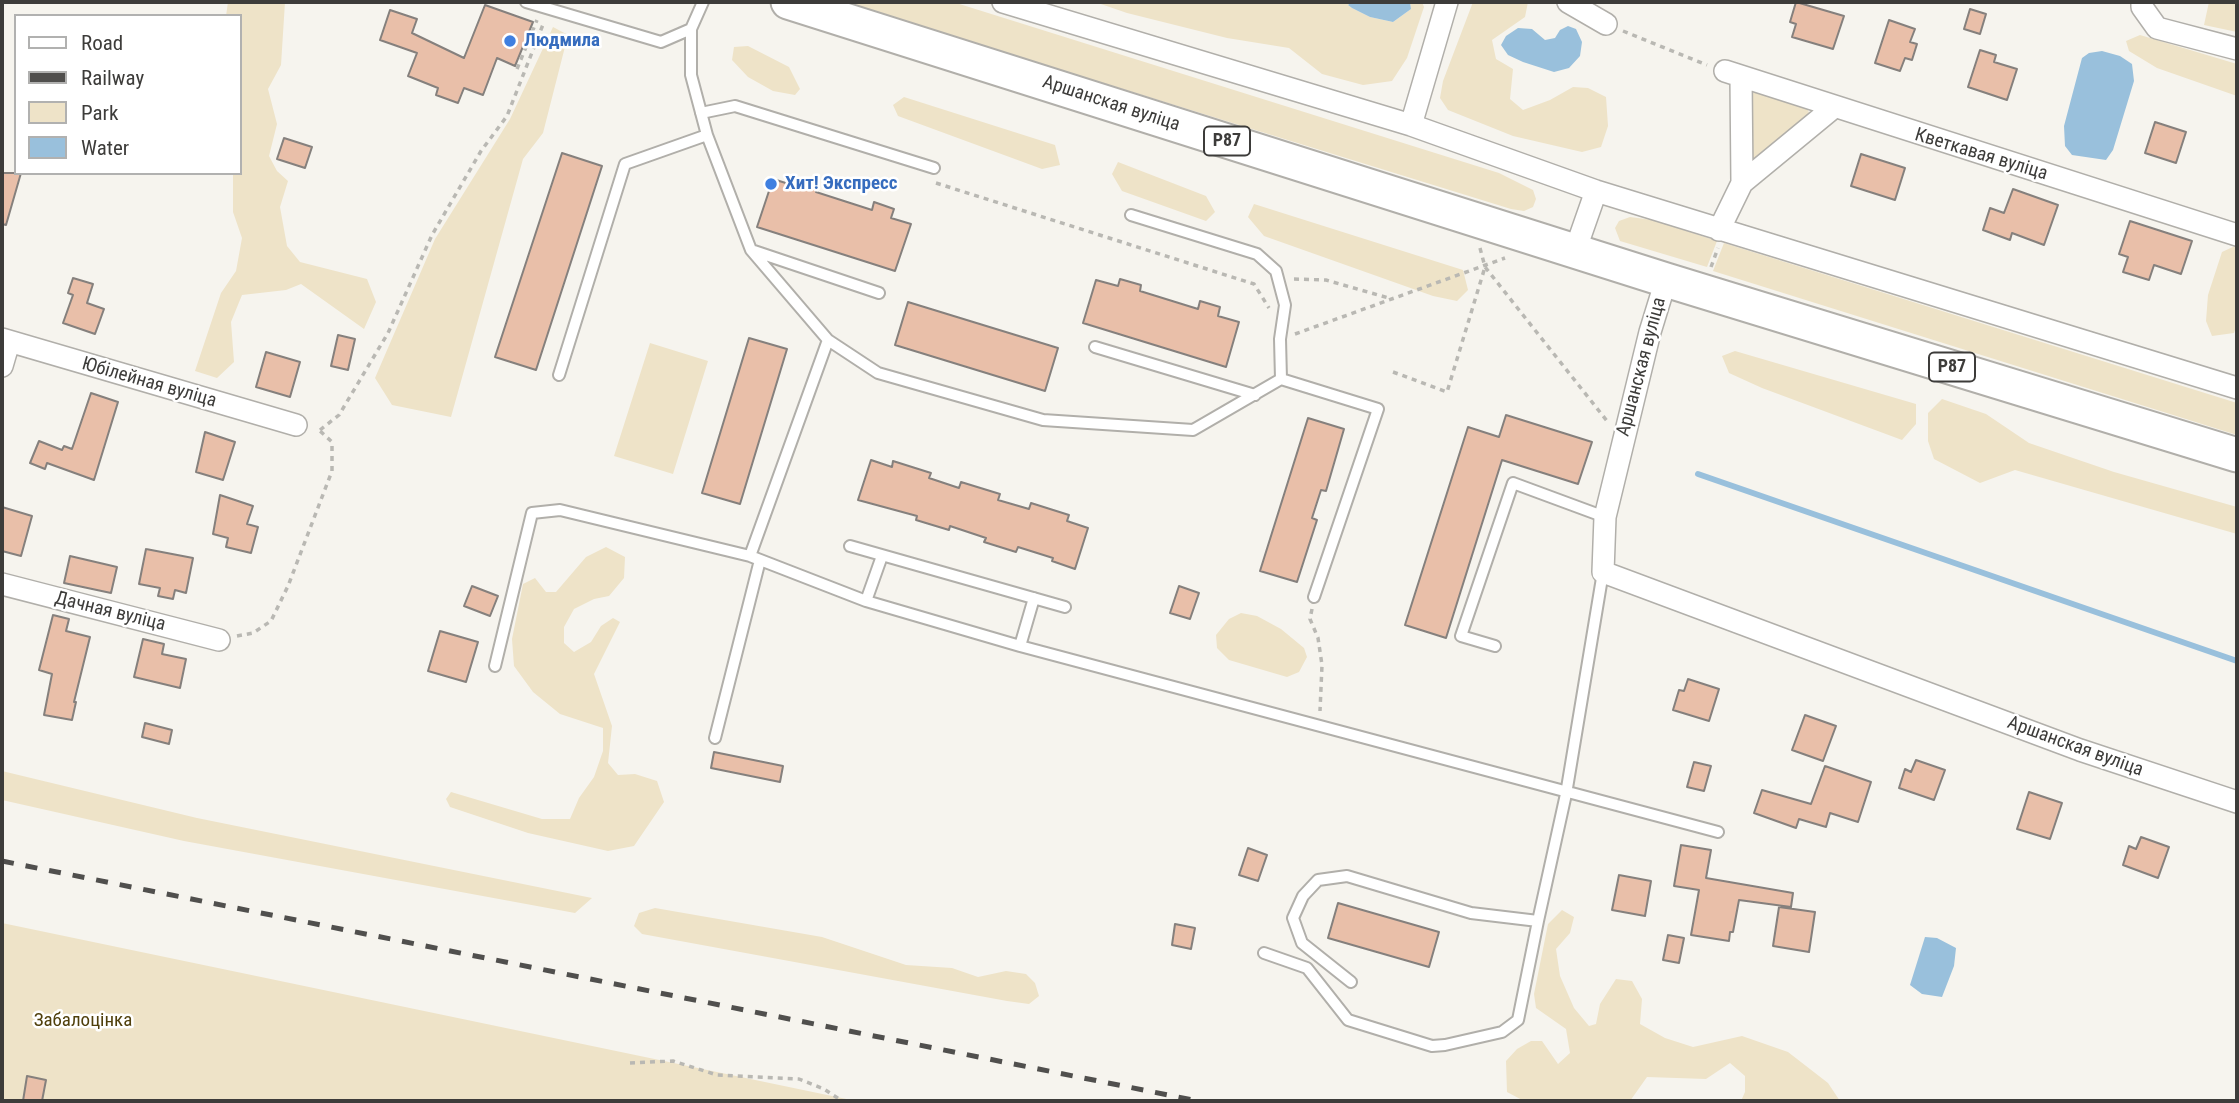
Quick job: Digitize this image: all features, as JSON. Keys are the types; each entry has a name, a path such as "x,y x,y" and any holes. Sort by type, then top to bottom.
{"main road":[{"name":"Аршанская вуліца","path":"788,2 1666,280"},
{"name":"Р87","path":"1666,280 2237,455"}],"street":[{"path":"1003,2 1411,125 1596,191 1722,231 2236,383"},
{"path":"1411,125 1447,2"},
{"path":"1568,2 1606,24"},
{"path":"2142,2 2142,7 2157,28 2237,49"},
{"path":"1722,231 1742,183 1733,74"},
{"name":"Кветкавая вуліца","path":"1733,74 2237,235"},
{"path":"1742,183 1833,108"},
{"path":"1575,251 1596,191"},
{"name":"Аршанская вуліца","path":"1666,280 1605,517 1603,572 2080,750 2237,803"},
{"path":"2,366 6,340"},
{"name":"Юбілейная вуліца","path":"6,340 296,425"},
{"name":"Дачная вуліца","path":"2,584 219,640"}],"lane":[{"path":"526,2 661,42 691,29"},
{"path":"703,2 691,29 691,75 706,135 751,250 828,340 878,373 1043,420 1192,430 1281,379 1378,410 1314,597"},
{"path":"701,113 736,106 934,168"},
{"path":"559,375 625,164 706,135"},
{"path":"1131,215 1257,254 1276,271 1285,305 1280,339 1281,379"},
{"path":"751,250 879,293"},
{"path":"715,738 755,558 828,340"},
{"path":"1095,346 1255,395"},
{"path":"1495,646 1461,636 1513,483 1605,517"},
{"path":"495,666 532,513 560,510 755,558 866,601 1020,646 1566,794 1718,832"},
{"path":"850,546 1065,607"},
{"path":"866,601 882,556"},
{"path":"1264,953 1307,968 1348,1020 1432,1046 1502,1032 1518,1020 1566,794 1603,572"},
{"path":"1020,646 1034,598"},
{"path":"1351,982 1302,943 1293,918 1303,896 1318,880 1348,876 1471,913 1538,921"}],"path":[{"path":"517,69 545,9"},
{"path":"320,430 339,415 388,333 432,235 481,151 507,116 545,9"},
{"path":"1606,24 1674,54 1733,74"},
{"path":"934,168 937,185 1254,284 1278,279 1326,280 1393,299"},
{"path":"1472,219 1485,267 1623,440"},
{"path":"1707,279 1722,231"},
{"path":"1254,284 1276,320 1280,339 1485,267 1542,241"},
{"path":"1394,372 1447,393 1485,267"},
{"path":"219,640 253,633 271,621 280,606 332,471 332,442 320,430 296,425"},
{"path":"1314,597 1310,619 1318,638 1322,665 1321,727"},
{"path":"630,1063 673,1061 717,1075 799,1079 824,1089 842,1101"}],"green space":[{"path":"228,2 285,2 281,65 268,89 277,124 269,156 277,171 288,181 280,207 287,246 300,262 367,279 376,302 364,329 301,284 286,290 242,295 231,322 234,362 217,378 195,371 221,293 236,271 242,238 233,212 233,175 242,175 242,14 226,14"},
{"path":"841,2 953,2 1499,173 1533,190 1536,199 1533,207 1524,211 1511,209"},
{"path":"1095,2 1351,2 1348,5 1370,17 1393,22 1411,9 1410,2 1422,2 1424,7 1407,58 1392,81 1363,85 1322,74 1289,48 1227,38 1127,13"},
{"path":"1473,2 1528,2 1525,17 1492,40 1496,59 1513,69 1510,99 1523,110 1550,100 1573,87 1588,88 1606,97 1608,126 1601,147 1582,152 1513,136 1448,110 1440,98 1443,81"},
{"path":"2209,2 2237,2 2237,32 2204,25"},
{"path":"553,27 568,35 543,133 523,159 451,417 392,405 375,378 435,239 510,119"},
{"path":"2140,35 2237,64 2237,96 2157,68 2129,51 2126,41"},
{"path":"748,46 789,67 800,89 795,95 773,91 748,77 732,60 734,47"},
{"path":"1760,89 1807,107 1811,119 1749,167 1748,96"},
{"path":"904,97 1055,145 1060,165 1042,169 898,116 893,105"},
{"path":"1118,162 1206,196 1215,212 1206,221 1122,191 1112,174"},
{"path":"1254,204 1463,270 1468,290 1457,301 1433,296 1264,236 1248,217"},
{"path":"1630,217 1653,220 1717,241 1707,267 1620,241 1615,228 1619,221"},
{"path":"1724,243 2237,403 2237,435 1713,271"},
{"path":"2237,245 2237,324 2234,333 2212,336 2206,321 2208,295 2222,252"},
{"path":"650,343 708,361 673,474 614,456"},
{"path":"1735,351 1916,404 1916,424 1902,440 1762,388 1729,373 1722,356"},
{"path":"1942,399 1986,414 2029,443 2114,472 2237,507 2237,534 2015,470 1980,483 1934,459 1928,441 1928,413"},
{"path":"606,547 625,557 624,578 609,596 594,599 574,609 564,627 564,643 574,652 591,642 601,626 613,618 620,622 594,674 612,726 608,763 618,775 635,774 657,781 664,802 634,846 608,851 528,833 450,807 446,799 451,792 542,819 570,819 579,798 594,777 603,751 603,728 560,714 533,692 514,666 512,639 523,584 535,578 546,592 556,592 586,557"},
{"path":"1241,613 1257,616 1281,629 1304,648 1307,657 1299,672 1287,677 1229,660 1217,648 1216,635 1229,619"},
{"path":"2,771 197,818 592,898 575,913 184,841 2,800"},
{"path":"655,908 822,937 906,965 952,968 978,977 1006,971 1026,974 1035,983 1039,996 1029,1004 1007,1001 642,934 634,926 639,913"},
{"path":"1562,910 1574,917 1570,933 1556,949 1560,976 1574,1008 1589,1026 1596,1024 1600,1004 1616,979 1632,981 1642,999 1640,1024 1665,1038 1693,1047 1742,1036 1788,1052 1828,1083 1840,1101 1741,1101 1745,1092 1745,1076 1730,1063 1706,1079 1647,1077 1630,1101 1524,1101 1507,1092 1506,1061 1517,1049 1531,1041 1542,1041 1558,1064 1570,1053 1566,1029 1536,1008 1534,994 1548,924"},
{"name":"Забалоцінка","path":"2,923 856,1101 2,1101"}],"water":[{"path":"1351,2 1410,2 1411,9 1393,22 1370,17 1348,5"},
{"path":"1568,26 1576,29 1582,42 1580,56 1569,68 1554,72 1523,62 1508,55 1501,45 1506,36 1518,28 1532,29 1545,40 1555,38 1560,30"},
{"path":"2102,51 2120,56 2132,64 2134,81 2113,150 2106,160 2072,155 2065,146 2064,126 2082,58 2089,53"},
{"path":"1925,937 1937,938 1956,948 1954,966 1942,997 1922,994 1910,985"}],"building":[{"path":"1796,2 1844,16 1833,49 1792,37 1796,24 1790,22"},
{"path":"485,5 533,22 515,66 497,58 483,95 464,88 458,103 436,95 438,88 408,76 417,53 380,40 390,10 417,19 412,33 464,58"},
{"path":"1970,9 1986,14 1980,34 1964,29"},
{"path":"1889,20 1915,29 1910,42 1917,44 1912,60 1905,58 1900,71 1875,63"},
{"path":"1980,50 1996,55 1994,62 2017,69 2007,100 1968,87"},
{"path":"2155,122 2186,132 2176,163 2145,153"},
{"path":"284,138 312,147 305,168 277,159"},
{"path":"562,153 602,166 536,370 495,357"},
{"path":"1861,154 1905,168 1895,200 1851,186"},
{"path":"2,173 14,173 20,175 6,225 2,224"},
{"path":"795,177 818,184 816,192 872,210 874,202 894,209 891,218 911,224 895,271 757,227 773,179 792,185"},
{"path":"2013,189 2058,205 2044,245 2012,233 2010,240 1983,230 1990,208 2004,213"},
{"path":"2130,221 2192,241 2181,274 2154,265 2149,280 2123,272 2128,257 2119,254"},
{"path":"73,278 93,284 87,303 104,309 95,334 63,323 73,295 68,293"},
{"path":"1120,279 1141,285 1140,291 1198,309 1200,301 1220,307 1218,316 1239,322 1226,367 1083,323 1096,280 1118,286"},
{"path":"908,302 1058,348 1045,391 895,345"},
{"path":"338,335 355,339 348,370 331,366"},
{"path":"749,338 787,349 740,504 702,493"},
{"path":"266,352 300,362 290,397 256,387"},
{"path":"91,393 118,402 94,480 47,463 45,469 30,463 39,441 62,450 64,446 72,449"},
{"path":"1506,415 1592,442 1578,484 1502,460 1446,638 1405,625 1468,427 1499,437"},
{"path":"1308,418 1344,429 1326,491 1321,490 1312,518 1317,520 1297,582 1260,571"},
{"path":"205,432 235,442 223,480 196,472"},
{"path":"871,460 892,467 893,461 931,473 929,478 959,488 961,482 1000,494 998,500 1029,509 1031,503 1069,515 1067,521 1088,528 1075,569 1052,561 1053,558 1018,547 1016,552 984,542 986,538 950,526 949,530 916,520 917,516 858,500"},
{"path":"220,495 253,506 247,524 258,527 251,553 226,547 228,538 213,534"},
{"path":"2,507 32,516 21,556 2,551"},
{"path":"146,549 193,558 186,593 175,590 173,599 158,596 160,588 139,584"},
{"path":"70,556 117,567 111,593 64,583"},
{"path":"472,586 498,596 490,616 464,606"},
{"path":"1179,586 1199,593 1190,619 1170,613"},
{"path":"53,615 69,619 66,631 90,637 72,720 44,715 52,674 39,670"},
{"path":"440,631 478,642 466,682 428,671"},
{"path":"143,639 164,644 162,654 186,659 180,688 134,677"},
{"path":"1688,679 1719,689 1709,721 1673,710 1679,690 1684,691"},
{"path":"1805,715 1836,726 1823,761 1792,750"},
{"path":"145,723 172,730 169,744 142,737"},
{"path":"714,752 783,766 780,782 711,768"},
{"path":"1916,760 1945,770 1934,800 1899,788 1905,769 1911,772"},
{"path":"1694,762 1711,766 1704,791 1687,787"},
{"path":"1825,766 1871,782 1858,822 1830,813 1826,827 1799,819 1796,828 1754,813 1762,790 1811,804"},
{"path":"2029,792 2062,803 2050,839 2017,829"},
{"path":"2141,837 2169,847 2158,878 2123,865 2129,846 2136,849"},
{"path":"1681,845 1711,850 1706,878 1793,893 1791,907 1739,900 1729,941 1691,935 1699,890 1674,886"},
{"path":"1248,848 1267,855 1258,881 1239,875"},
{"path":"1619,875 1651,881 1645,916 1612,910"},
{"path":"1338,903 1439,932 1429,967 1328,938"},
{"path":"1779,907 1815,912 1809,952 1773,946"},
{"path":"1175,924 1195,928 1191,949 1172,945"},
{"path":"1668,935 1684,938 1679,963 1663,960"},
{"path":"27,1076 46,1080 42,1101 23,1101"}],"waterway":[{"path":"1698,474 2237,661"}],"railway":[{"path":"2,861 1198,1101"}],"place":[{"name":"Людмила","path":"510,41"},
{"name":"Хит! Экспресс","path":"771,184"}]}
